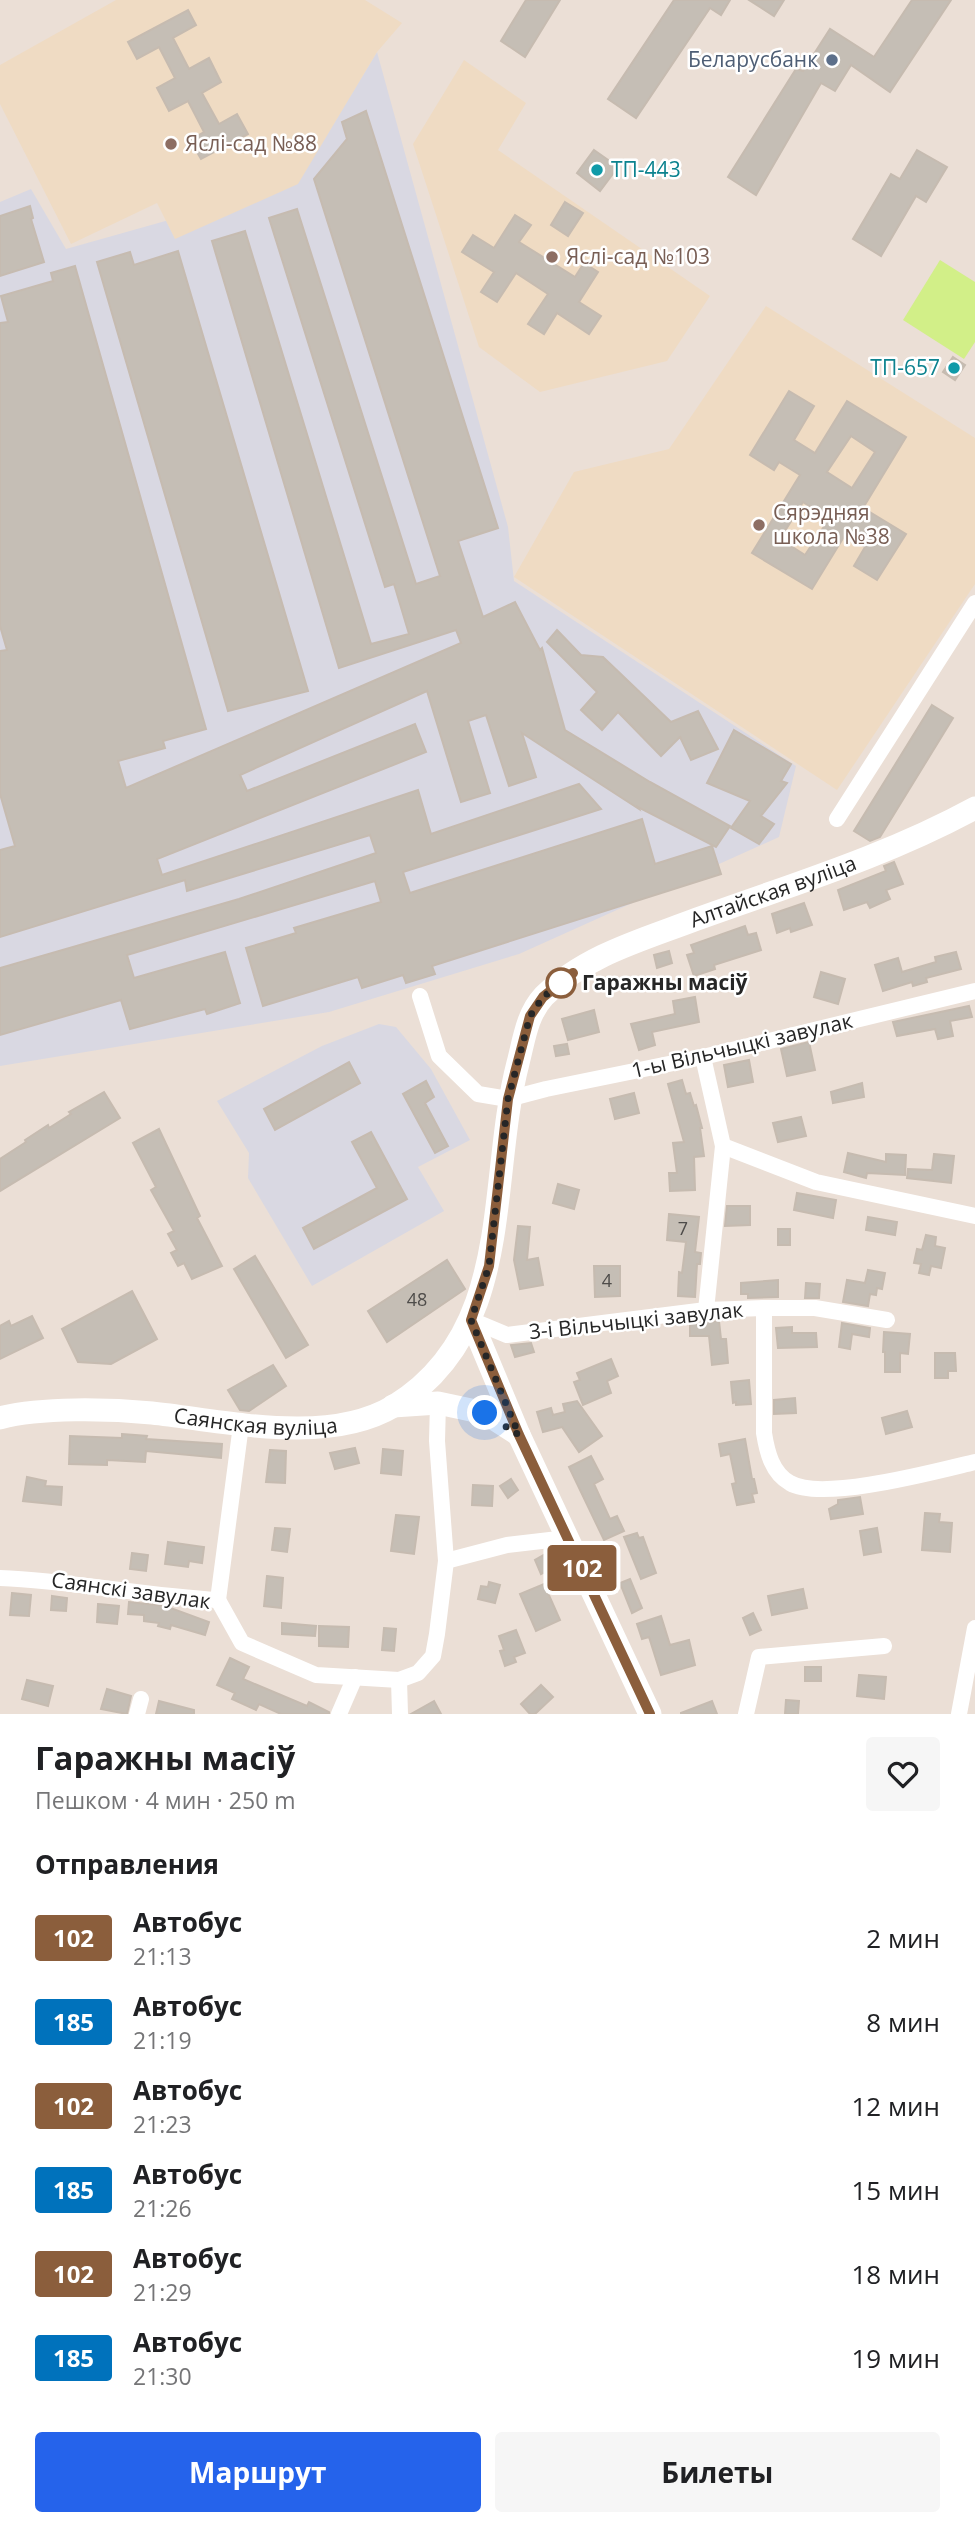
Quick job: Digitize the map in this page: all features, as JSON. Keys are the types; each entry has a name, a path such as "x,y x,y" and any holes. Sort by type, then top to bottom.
{"main road":[{"name":"Алтайская вуліца","path":"508,1099 530,1016 543,997 573,973 613,950 838,870 943,826 975,808"},
{"name":"Саянская вуліца","path":"0,1418 24,1412 121,1411 242,1425 334,1426 358,1421 393,1406 436,1372 471,1320 489,1266 508,1099"},
{"path":"471,1320 519,1435 650,1714"},
{"path":"393,1406 438,1403 485,1413 519,1435"}],"street":[{"path":"837,819 975,603"},
{"name":"1-ы Вільчыцкі завулак","path":"508,1099 703,1057 975,991"},
{"path":"420,996 439,1056 478,1094 508,1099"},
{"path":"703,1057 723,1146 706,1310"},
{"path":"723,1146 816,1182 975,1216"},
{"path":"764,1308 765,1433 772,1464 785,1479 800,1488 888,1483 975,1462"},
{"name":"3-і Вільчыцкі завулак","path":"471,1320 507,1335 706,1310 815,1308 887,1320"},
{"path":"400,1714 399,1680 418,1673 433,1656 446,1561 437,1441 438,1403"},
{"path":"218,1600 242,1425"},
{"path":"446,1561 507,1545 567,1538"},
{"name":"Саянскі завулак","path":"0,1578 49,1580 218,1600 242,1643 316,1675 399,1680"},
{"path":"959,1714 975,1628"},
{"path":"746,1714 759,1657 884,1646"},
{"path":"339,1714 355,1677"}],"shaded area":[{"name":"Яслі-сад №88","path":"116,0 365,0 402,23 377,52 298,184 175,239 157,203 71,244 0,104 0,65"},
{"path":"377,52 508,527 514,581 796,766 779,837 519,954 329,1012 0,1066 0,202 31,189 66,249 297,184"},
{"name":"Яслі-сад №103","path":"464,60 526,103 498,150 710,296 667,361 540,392 479,347 413,144"},
{"name":"Сярэдняя школа №38","path":"766,306 975,438 975,584 837,790 514,577 574,472 669,449"},
{"path":"379,1024 396,1027 431,1069 470,1140 418,1167 444,1211 312,1286 248,1178 249,1153 217,1101 322,1046"}],"green space":[{"path":"940,260 975,282 975,342 964,359 903,320"}],"building":[{"path":"526,0 560,0 525,57 501,41"},
{"path":"674,0 730,0 721,15 710,8 636,118 608,99"},
{"path":"749,0 784,0 774,16"},
{"path":"912,0 951,0 890,92 851,65 835,91 821,83 756,195 728,177 796,69 803,71 830,29 874,57"},
{"path":"188,10 196,25 173,38 189,69 209,58 221,82 202,93 219,124 237,114 248,134 201,159 190,140 204,132 188,101 169,111 157,88 175,78 159,47 137,59 128,42"},
{"path":"366,111 498,528 458,541 483,617 515,602 540,650 542,648 565,730 650,782 730,826 716,847 638,807 639,809 522,733 536,777 509,786 486,715 468,721 490,793 461,802 427,691 240,775 247,791 415,724 426,752 157,859 162,875 418,790 431,834 579,784 601,809 403,872 410,893 642,819 655,864 712,846 721,874 432,966 435,974 406,983 403,975 362,988 358,977 263,1006 246,948 296,933 294,928 381,902 375,881 127,955 134,978 225,952 240,1003 207,1014 205,1009 130,1029 121,1000 0,1035 0,968 239,899 376,853 370,835 187,891 185,880 0,937 0,850 15,846 0,794 0,651 7,650 0,626 0,323 8,322 1,296 53,281 51,273 75,266 206,729 163,741 165,748 118,761 126,788 461,643 456,630 339,668 212,241 245,231 371,644 409,634 394,584 385,587 269,218 297,209 416,584 440,576 314,179 347,139 342,122"},
{"name":"ТП-443","path":"594,150 618,167 600,191 577,173"},
{"path":"917,150 947,167 926,202 916,196 881,256 853,239 891,174 900,179"},
{"path":"565,202 583,213 568,236 551,225"},
{"path":"30,206 31,219 44,262 0,276 0,216"},
{"path":"515,215 531,225 519,242 575,277 584,263 598,272 579,302 601,316 589,334 557,313 544,334 528,324 548,294 516,273 497,302 481,292 494,272 462,252 473,235 494,248"},
{"path":"178,251 308,691 228,711 97,262 130,252 134,265"},
{"name":"ТП-657","path":"953,357 965,365 955,380 943,372"},
{"path":"789,391 814,406 794,440 815,453 847,401 906,437 863,508 906,534 877,580 854,566 865,547 845,535 812,589 752,553 800,475 779,462 774,470 750,455","holes":["851,436 875,452 852,488 827,472","803,502 829,519 805,555 780,539"]},
{"path":"557,630 581,655 603,657 671,722 698,711 718,749 691,760 680,737 661,756 618,712 602,730 581,710 597,692 547,642"},
{"path":"932,705 953,718 880,837 870,841 854,831"},
{"path":"734,730 791,764 781,781 787,783 761,816 774,824 759,844 731,828 750,801 707,783"},
{"path":"894,862 903,884 886,890 890,899 870,908 867,902 844,910 838,890 886,871 884,866"},
{"path":"804,903 812,925 791,932 790,928 777,933 772,914"},
{"path":"745,926 748,935 756,933 761,950 714,965 715,969 694,976 687,955 694,953 691,945"},
{"path":"669,951 672,963 657,968 654,955"},
{"path":"956,952 961,969 926,978 927,982 913,986 912,982 883,991 875,965 898,958 902,972 936,962 935,957"},
{"path":"821,972 845,979 838,1004 814,997"},
{"path":"695,997 699,1022 652,1032 655,1045 639,1050 631,1024 675,1014 673,1001"},
{"path":"969,1006 972,1017 950,1021 953,1036 938,1039 935,1029 897,1036 893,1022"},
{"path":"594,1010 599,1032 568,1040 562,1019"},
{"path":"809,1042 815,1070 787,1076 781,1049"},
{"path":"567,1044 569,1054 556,1056 554,1046"},
{"path":"749,1060 753,1082 728,1087 724,1065"},
{"path":"349,1062 360,1083 275,1130 264,1109"},
{"path":"682,1080 686,1094 690,1093 694,1106 696,1105 702,1128 704,1156 694,1157 695,1190 670,1191 669,1173 677,1173 673,1143 684,1142 668,1084"},
{"path":"426,1081 434,1097 425,1103 448,1146 435,1153 403,1094"},
{"path":"862,1083 864,1097 833,1103 831,1092"},
{"path":"104,1092 120,1118 0,1191 0,1159 48,1125 49,1128 71,1114 69,1112"},
{"path":"634,1093 639,1113 615,1119 610,1099"},
{"path":"801,1117 806,1136 778,1142 773,1123"},
{"path":"159,1129 200,1216 197,1218 222,1266 192,1279 184,1263 178,1266 171,1253 177,1250 168,1234 174,1231 151,1190 156,1187 133,1143"},
{"path":"371,1132 407,1199 314,1249 303,1228 377,1188 352,1142"},
{"path":"848,1153 886,1162 886,1154 906,1155 905,1175 867,1173 866,1178 844,1172"},
{"path":"934,1154 954,1156 951,1183 907,1178 908,1169 932,1170"},
{"path":"558,1184 579,1190 574,1209 553,1203"},
{"path":"797,1193 836,1200 833,1218 794,1210"},
{"path":"727,1206 750,1206 750,1225 725,1226"},
{"path":"669,1214 699,1217 695,1252 701,1253 700,1264 697,1264 695,1297 678,1296 679,1272 682,1273 686,1242 667,1240"},
{"path":"868,1217 897,1222 895,1235 866,1230"},
{"path":"518,1226 530,1227 527,1260 538,1258 543,1285 520,1289 514,1260"},
{"path":"778,1229 790,1229 790,1245 778,1245"},
{"path":"926,1235 936,1237 935,1246 945,1248 941,1268 931,1266 929,1275 919,1273 921,1264 914,1263 917,1249 922,1250"},
{"path":"255,1256 308,1345 286,1358 234,1269"},
{"path":"447,1260 465,1289 387,1342 368,1311"},
{"path":"594,1266 620,1266 620,1296 595,1297"},
{"path":"868,1270 885,1273 882,1289 877,1288 876,1295 870,1294 868,1306 843,1302 847,1280 865,1283"},
{"path":"778,1280 778,1297 748,1298 748,1294 741,1294 741,1283"},
{"path":"806,1283 820,1284 819,1298 805,1298"},
{"path":"132,1291 157,1339 111,1364 78,1362 62,1329"},
{"path":"32,1316 43,1338 0,1359 0,1326 9,1321 11,1326"},
{"path":"719,1321 721,1339 726,1339 728,1363 712,1365 709,1336 690,1336 690,1324"},
{"path":"842,1323 870,1328 869,1337 852,1334 850,1349 839,1347"},
{"path":"792,1327 792,1333 816,1333 817,1347 778,1348 776,1328"},
{"path":"884,1332 910,1334 908,1354 900,1353 900,1372 885,1372"},
{"path":"531,1343 534,1352 515,1357 511,1345"},
{"path":"935,1353 955,1353 956,1371 948,1371 948,1378 935,1378"},
{"path":"611,1359 618,1376 607,1381 611,1393 583,1405 574,1382 580,1380 577,1373"},
{"path":"273,1365 286,1386 249,1411 240,1410 228,1390"},
{"path":"749,1380 751,1404 736,1405 736,1402 733,1403 731,1382"},
{"path":"795,1398 796,1413 774,1414 774,1400"},
{"path":"577,1401 602,1436 579,1452 562,1427 543,1432 537,1412 551,1408 553,1415 565,1412 563,1404"},
{"path":"907,1411 912,1427 886,1434 882,1418"},
{"path":"122,1434 147,1436 146,1439 222,1444 221,1458 146,1451 145,1462 107,1460 107,1465 69,1464 70,1436 122,1438"},
{"path":"745,1439 757,1493 752,1494 754,1502 737,1505 730,1454 721,1456 719,1444"},
{"path":"355,1448 359,1463 335,1469 330,1453"},
{"path":"383,1449 403,1451 401,1475 381,1473"},
{"path":"270,1450 286,1451 285,1483 266,1482"},
{"path":"591,1456 603,1479 594,1484 610,1519 617,1516 624,1531 604,1540 569,1467"},
{"path":"27,1477 46,1481 45,1486 62,1487 61,1505 23,1501"},
{"path":"511,1479 518,1490 508,1498 500,1486"},
{"path":"473,1485 493,1486 492,1506 472,1505"},
{"path":"860,1497 863,1514 831,1519 829,1509 838,1504 838,1500"},
{"path":"925,1513 940,1514 939,1522 952,1523 950,1552 922,1550"},
{"path":"396,1515 419,1517 414,1554 391,1551"},
{"path":"275,1528 290,1529 287,1552 272,1550"},
{"path":"877,1528 881,1552 864,1555 860,1531"},
{"path":"637,1533 639,1538 643,1537 656,1573 641,1579 624,1537"},
{"path":"168,1542 204,1547 202,1563 189,1561 188,1567 165,1564"},
{"path":"549,1552 556,1566 541,1574 535,1560"},
{"path":"132,1553 148,1555 146,1571 130,1569"},
{"path":"267,1576 283,1578 281,1608 264,1606"},
{"path":"630,1579 642,1608 632,1613 620,1583"},
{"path":"489,1582 500,1585 495,1603 478,1599 481,1586 488,1587"},
{"path":"544,1584 560,1620 536,1631 520,1594"},
{"path":"803,1589 807,1608 772,1615 768,1596"},
{"path":"12,1593 31,1595 29,1616 10,1615"},
{"path":"52,1596 67,1598 66,1611 51,1610"},
{"path":"129,1602 165,1606 209,1622 205,1635 171,1625 170,1629 158,1626 159,1623 144,1621 144,1615 128,1614"},
{"path":"98,1604 119,1606 117,1624 97,1622"},
{"path":"753,1613 761,1630 750,1635 743,1618"},
{"path":"661,1616 670,1645 689,1640 695,1665 661,1675 649,1637 642,1639 637,1624"},
{"path":"282,1623 316,1626 315,1636 282,1634"},
{"path":"319,1626 349,1627 348,1647 319,1646"},
{"path":"384,1628 396,1629 394,1651 382,1650"},
{"path":"516,1630 525,1653 514,1657 516,1662 505,1666 500,1651 504,1650 499,1636"},
{"path":"230,1658 249,1667 243,1679 307,1706 309,1702 329,1714 281,1714 259,1704 256,1710 232,1699 235,1693 217,1685"},
{"path":"805,1667 821,1667 821,1681 805,1681"},
{"path":"859,1675 886,1677 884,1699 857,1696"},
{"path":"27,1680 53,1686 48,1706 22,1699"},
{"path":"541,1685 553,1697 535,1714 530,1714 521,1704"},
{"path":"107,1689 131,1696 127,1714 101,1709"},
{"path":"786,1700 799,1701 798,1714 785,1714"},
{"path":"159,1701 194,1710 194,1714 156,1714"},
{"path":"434,1701 441,1714 411,1714"},
{"path":"712,1701 717,1714 681,1714 681,1713"}],"bus line":[{"name":"102","path":"573,973 543,997 530,1016 508,1099 489,1266 471,1320 519,1435 650,1714"}],"place":[{"name":"Беларусбанк","path":"832,60"},
{"name":"Яслі-сад №88","path":"171,144"},
{"name":"ТП-443","path":"597,170"},
{"name":"Яслі-сад №103","path":"552,257"},
{"name":"ТП-657","path":"954,368"},
{"name":"Сярэдняя школа №38","path":"759,525"},
{"name":"Гаражны масіў","path":"561,983"}],"route":[{"path":"485,1413 519,1435 471,1320 489,1266 508,1099 530,1016 543,997 561,983"}]}
